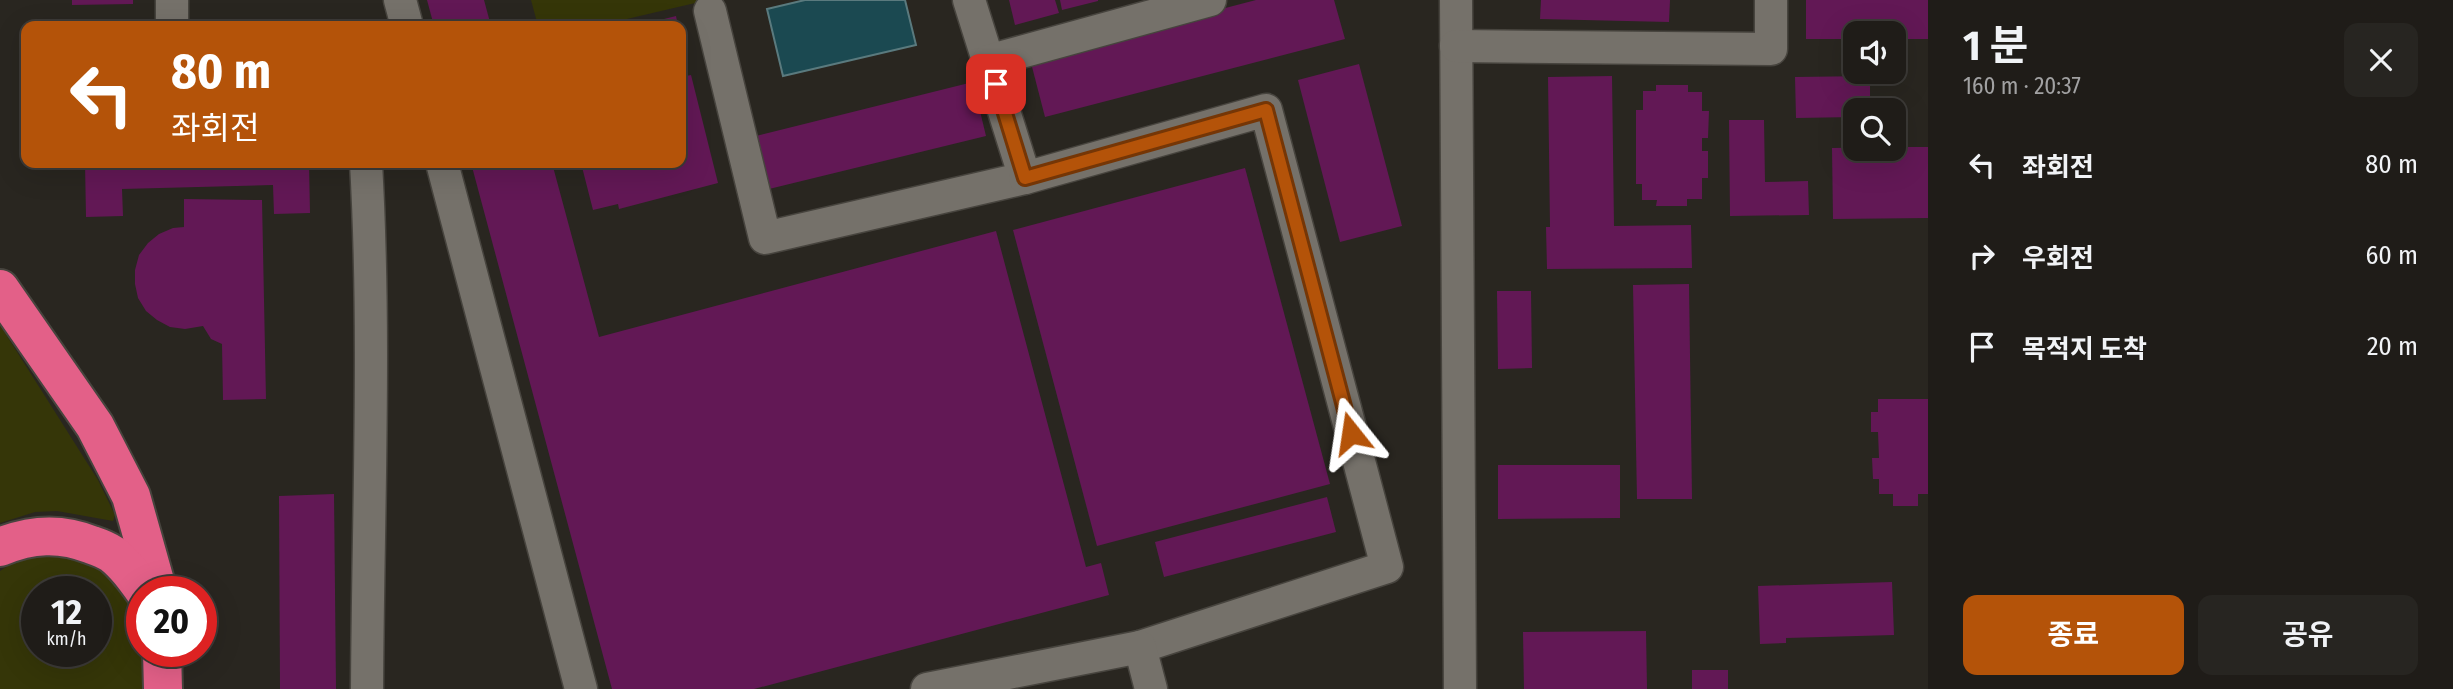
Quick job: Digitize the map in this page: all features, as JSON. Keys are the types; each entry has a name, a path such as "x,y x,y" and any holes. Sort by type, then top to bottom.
{"highway":[{"path":"0,289 96,426 131,496 154,576"},
{"path":"0,547 21,538 50,535 80,540 110,552 133,576"},
{"path":"162,667 163,689"}],"street":[{"path":"172,0 172,21"},
{"path":"400,0 406,21"},
{"path":"969,0 1025,178"},
{"path":"988,61 1210,0"},
{"path":"1456,0 1460,689"},
{"path":"1456,46 1771,49 1771,0"},
{"path":"710,11 765,238 1025,178 1266,110 1387,567 1140,647 927,689"},
{"path":"366,168 370,240 371,420 367,689"},
{"path":"443,168 581,689"},
{"path":"1140,647 1151,689"}],"shaded area":[{"path":"531,0 708,0 618,21 537,21"},
{"path":"0,325 98,480 115,515 113,521 57,511 35,512 0,523"},
{"path":"50,551 102,566 112,576 126,590 126,667 143,667 144,689 0,689 0,571 20,558"}],"water":[{"path":"805,0 905,0 916,45 783,76 767,9"}],"building":[{"path":"72,0 133,0 133,4 72,5"},
{"path":"427,0 484,0 490,21 433,21"},
{"path":"1009,0 1055,0 1059,13 1015,25"},
{"path":"1060,0 1098,0 1098,1 1062,10"},
{"path":"1256,0 1334,0 1345,39 1045,117 1030,59"},
{"path":"1541,0 1670,0 1669,22 1540,19"},
{"path":"1806,0 1928,0 1928,39 1906,39 1906,21 1843,21 1843,39 1806,39"},
{"path":"676,16 677,21 656,21"},
{"path":"1359,64 1402,226 1340,242 1298,80"},
{"path":"691,75 718,183 619,209 618,204 593,210 582,168 686,168 686,76"},
{"path":"1612,76 1614,226 1691,225 1692,268 1547,269 1546,227 1550,227 1548,77"},
{"path":"1843,76 1843,84 1870,84 1870,98 1843,98 1843,117 1796,118 1795,77"},
{"path":"973,82 986,136 769,189 756,136"},
{"path":"1656,85 1688,85 1688,92 1702,92 1702,111 1709,111 1708,138 1702,138 1702,151 1708,151 1708,178 1702,178 1702,199 1687,199 1687,206 1656,206 1657,200 1642,200 1642,184 1636,184 1636,110 1643,110 1643,91 1656,91"},
{"path":"1729,120 1764,120 1765,182 1808,181 1809,215 1730,216"},
{"path":"1906,147 1928,147 1928,218 1833,219 1832,148 1843,148 1843,161 1906,161"},
{"path":"85,168 309,168 310,213 274,214 273,185 122,189 123,216 86,217"},
{"path":"472,168 553,168 599,337 996,231 1086,567 1101,563 1109,595 754,689 612,689"},
{"path":"1245,168 1330,484 1097,546 1013,230"},
{"path":"184,199 262,200 266,399 223,400 222,344 211,339 203,326 185,329 170,327 157,320 146,311 138,298 135,270 139,255 159,234 184,227"},
{"path":"1689,284 1692,499 1637,499 1633,285"},
{"path":"1497,291 1531,291 1532,368 1498,369"},
{"path":"1878,399 1928,399 1928,494 1918,494 1918,506 1893,506 1893,494 1879,494 1879,479 1873,479 1872,458 1879,458 1878,432 1871,432 1871,412 1878,412"},
{"path":"1498,465 1620,465 1620,518 1498,519"},
{"path":"334,494 336,689 280,689 279,496"},
{"path":"1327,497 1336,532 1164,577 1155,542"},
{"path":"1892,582 1894,635 1786,638 1786,643 1760,644 1758,586"},
{"path":"1646,631 1647,689 1524,689 1523,632"},
{"path":"1692,670 1728,670 1728,689 1692,689"}],"route":[{"path":"996,84 1025,178 1266,110 1351,433"}]}
